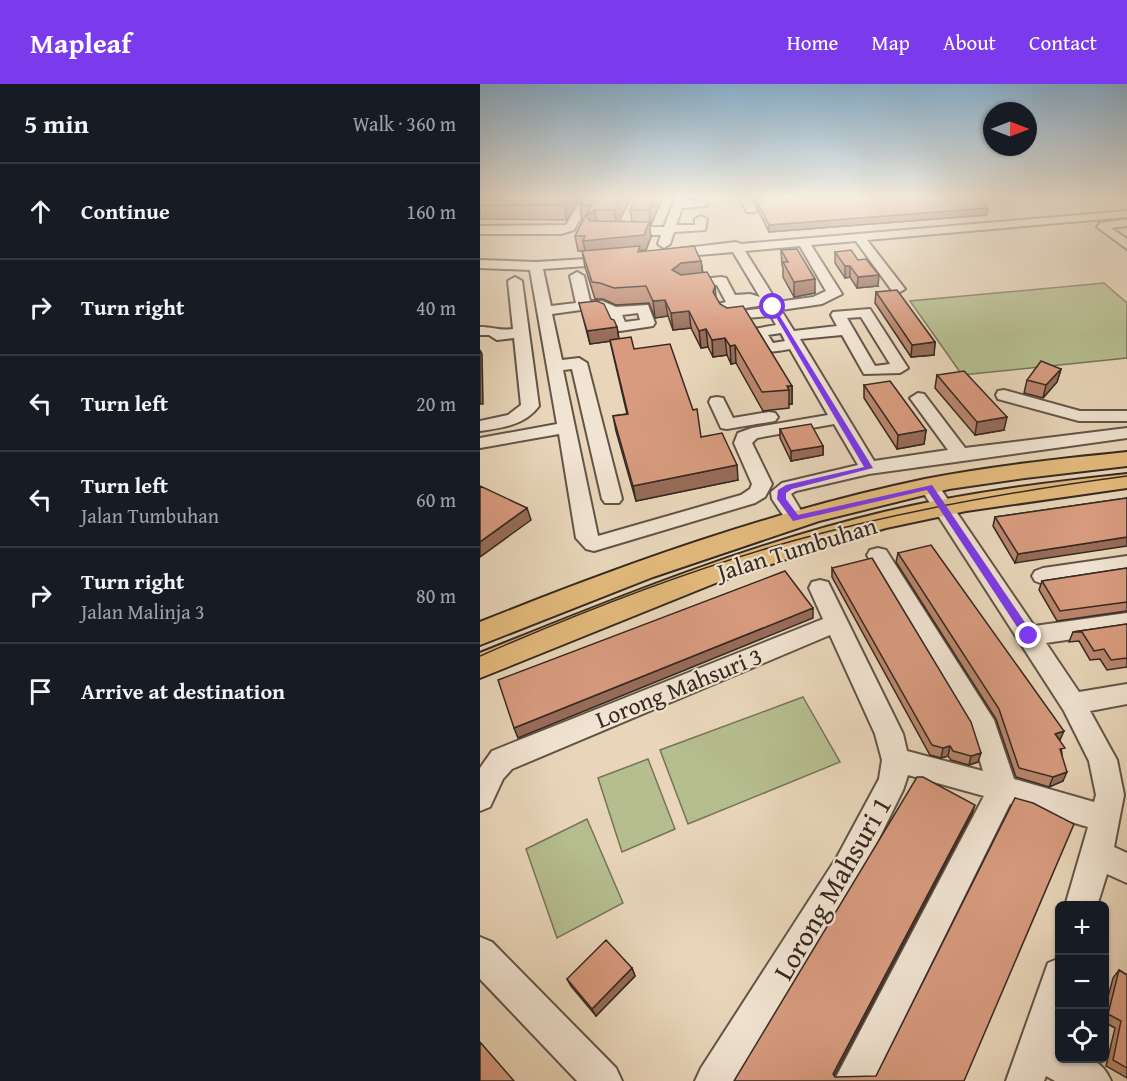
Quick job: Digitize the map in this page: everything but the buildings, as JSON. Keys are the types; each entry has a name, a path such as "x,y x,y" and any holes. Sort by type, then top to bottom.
{"main road":[{"name":"Jalan Tumbuhan","path":"480,634 599,585 804,517 942,492 1022,471 1127,459"},
{"name":"Jalan Tumbuhan","path":"480,666 614,611 765,556 852,530 942,492 995,498 1127,481"},
{"path":"804,517 852,512 857,516 852,530"},
{"path":"728,542 723,553 727,558 754,554 765,556"}],"street":[{"path":"662,243 655,255 678,257 736,246 783,243"},
{"path":"682,285 721,281 731,300 771,303 817,301 825,295 835,294 805,243"},
{"path":"863,243 898,289"},
{"path":"736,246 868,468"},
{"path":"480,264 536,266 626,258"},
{"path":"536,266 587,538 594,544 748,499 758,492 762,484 743,443 744,437 752,433 836,413"},
{"path":"577,276 584,306"},
{"path":"480,426 508,422 522,415 530,406 514,281"},
{"path":"544,311 597,304 614,312"},
{"path":"790,336 846,330"},
{"path":"480,331 494,331 497,336"},
{"path":"497,336 549,341"},
{"path":"480,346 495,342 497,336"},
{"path":"554,366 579,363 612,499"},
{"path":"1004,395 1079,416 1127,416"},
{"path":"918,398 960,454"},
{"path":"717,402 727,424 836,413"},
{"path":"480,443 565,428"},
{"path":"804,517 782,499 781,492 789,487 868,468 1127,433"},
{"path":"942,492 1029,636 1074,704 1098,750 1106,772 1110,795 1106,820 1083,901"},
{"path":"853,1081 1003,789 984,728 878,555"},
{"path":"1043,576 1127,563"},
{"name":"Lorong Mahsuri 1","path":"714,1081 848,868 889,793 896,760 889,734 820,588"},
{"path":"1029,636 1127,622"},
{"name":"Lorong Mahsuri 3","path":"480,798 493,771 502,760 836,623"},
{"path":"1074,704 1127,694"},
{"path":"896,760 1106,820"},
{"path":"1097,855 1127,868"},
{"path":"480,954 603,1081"},
{"path":"1055,988 1031,1065 1092,1081"}],"green space":[{"path":"1104,283 1127,303 1127,358 962,375 910,301"},
{"path":"803,697 840,762 688,824 660,750"},
{"path":"648,759 675,829 622,852 598,778"},
{"path":"587,819 623,903 557,938 526,849"}],"tram line":[{"path":"480,656 636,592 716,564 796,540 878,519 960,502 1127,476"}],"route":[{"path":"773,307 868,468 789,487 781,492 782,499 796,519 929,486 1029,636"}]}
